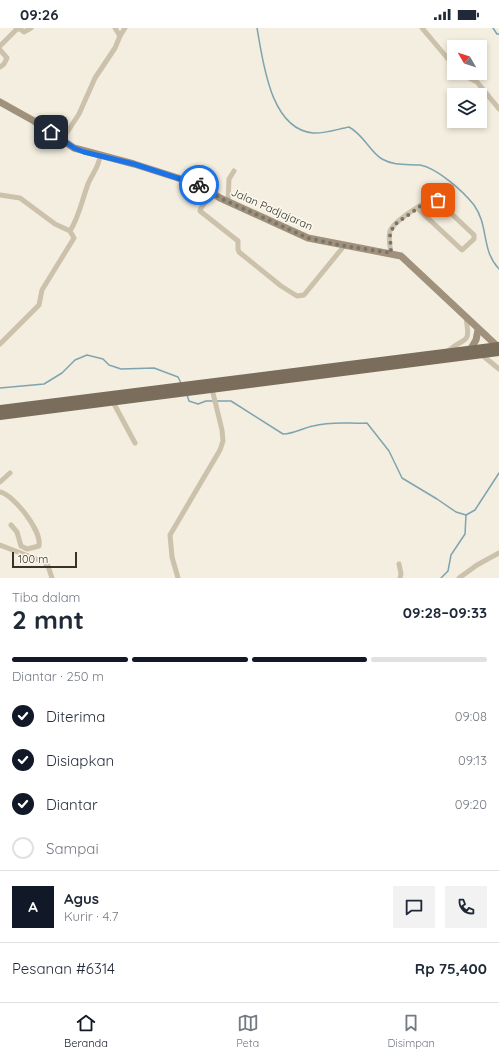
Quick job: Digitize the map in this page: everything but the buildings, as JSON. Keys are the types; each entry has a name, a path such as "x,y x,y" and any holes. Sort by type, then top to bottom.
{"main road":[{"path":"0,416 212,390 419,360 446,353 498,348"},
{"path":"0,409 419,360 482,355 498,348"}],"street":[{"path":"0,46 17,29 24,32 31,28"},
{"path":"115,28 120,36"},
{"path":"62,140 79,114 95,78 115,48 125,28"},
{"path":"422,28 447,58"},
{"path":"0,50 7,58 0,67"},
{"path":"473,80 477,82 499,108"},
{"name":"Jalan Padjajaran","path":"0,102 34,121 74,148 200,185 228,202 308,238 344,246 391,253 406,259 498,348"},
{"path":"70,231 79,212 100,156"},
{"path":"228,202 230,179 234,171"},
{"path":"212,193 200,211 238,241 238,249 240,252 281,286 298,296 304,295 344,246"},
{"path":"0,195 20,198 55,224 70,231 74,238 42,290 39,305 0,344"},
{"path":"391,253 391,229 417,208 432,198 435,198 474,235 474,239 462,250 417,208"},
{"path":"446,353 467,337 468,332 466,318"},
{"path":"470,350 476,340 478,330"},
{"path":"482,355 499,369"},
{"path":"178,578 172,557 170,535 220,450 223,441 212,390"},
{"path":"113,402 135,443"},
{"path":"0,482 10,473"},
{"path":"0,492 6,495 33,524 39,538 39,546 27,549 21,546 17,532 11,525"},
{"path":"0,545 44,562 48,566 52,578"},
{"path":"459,578 499,552"},
{"path":"399,564 401,574 400,578"}],"waterway":[{"path":"257,28 262,58 271,91 278,107 287,120 298,129 313,133 349,127 359,134 382,159 396,164 420,165 442,175 463,193 479,213 487,246 493,262 499,269"},
{"path":"493,28 497,34 499,34"},
{"path":"0,388 44,384 62,373 75,360 87,355 103,359 109,365 121,369 154,368 178,377 181,383"},
{"path":"187,395 189,401 198,404 206,401 231,401 283,434 320,424 367,423 389,451 402,478 456,512 466,515 475,510 499,473"},
{"path":"441,578 448,571 451,555 465,534 466,515"}],"way so far":[{"path":"199,185 220,198 308,238 339,245 391,253 390,235 391,229 394,225 432,198 438,200"}],"route":[{"path":"51,132 74,148 84,152 134,164 199,185"}]}
